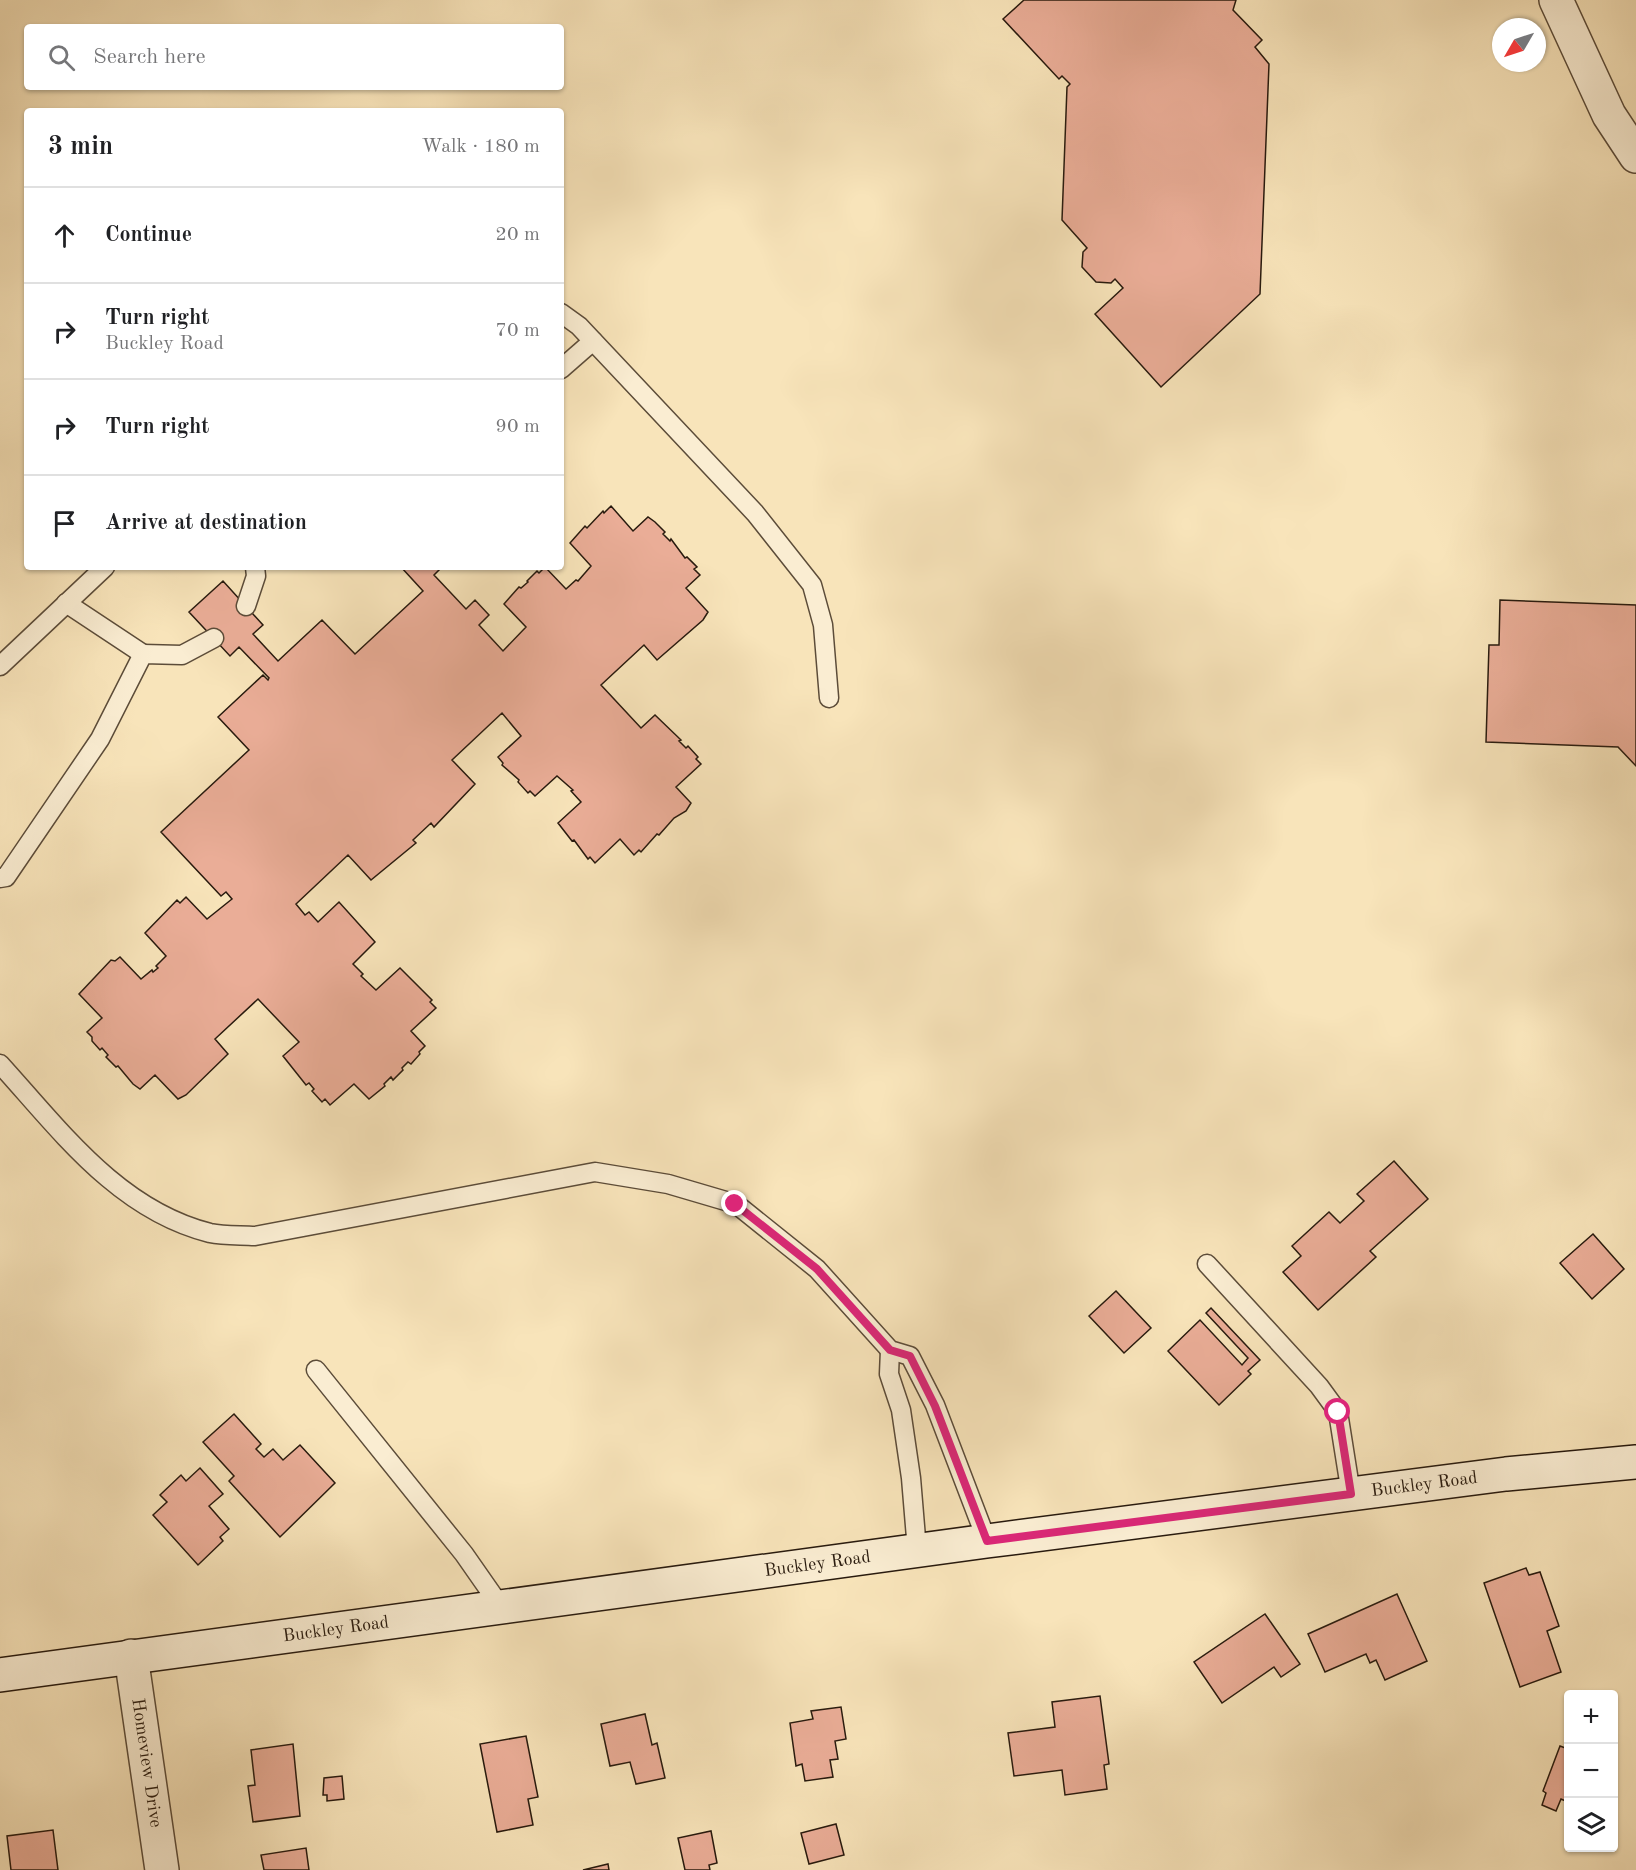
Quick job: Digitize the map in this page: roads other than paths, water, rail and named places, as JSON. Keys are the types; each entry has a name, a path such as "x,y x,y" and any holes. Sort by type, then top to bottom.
{"street":[{"path":"1556,0 1609,115 1636,156"},
{"name":"Buckley Road","path":"0,1675 917,1550 1506,1473 1636,1462"},
{"name":"Homeview Drive","path":"131,1656 162,1870"}],"lane":[{"path":"564,315 579,326 755,513 812,585 823,625 829,698"},
{"path":"564,366 593,341"},
{"path":"0,666 102,570"},
{"path":"246,606 256,576 255,570"},
{"path":"66,603 142,654 182,655 214,638"},
{"path":"0,878 6,877 100,740 142,654"},
{"path":"0,1064 93,1167 146,1207 210,1233 255,1236 596,1172 648,1181 735,1204 817,1269 890,1350 910,1356 935,1406 987,1541"},
{"path":"1207,1264 1319,1386 1338,1412 1351,1494"},
{"path":"890,1350 889,1374 901,1410 911,1478 917,1550"},
{"path":"316,1370 464,1554 501,1607"}]}
